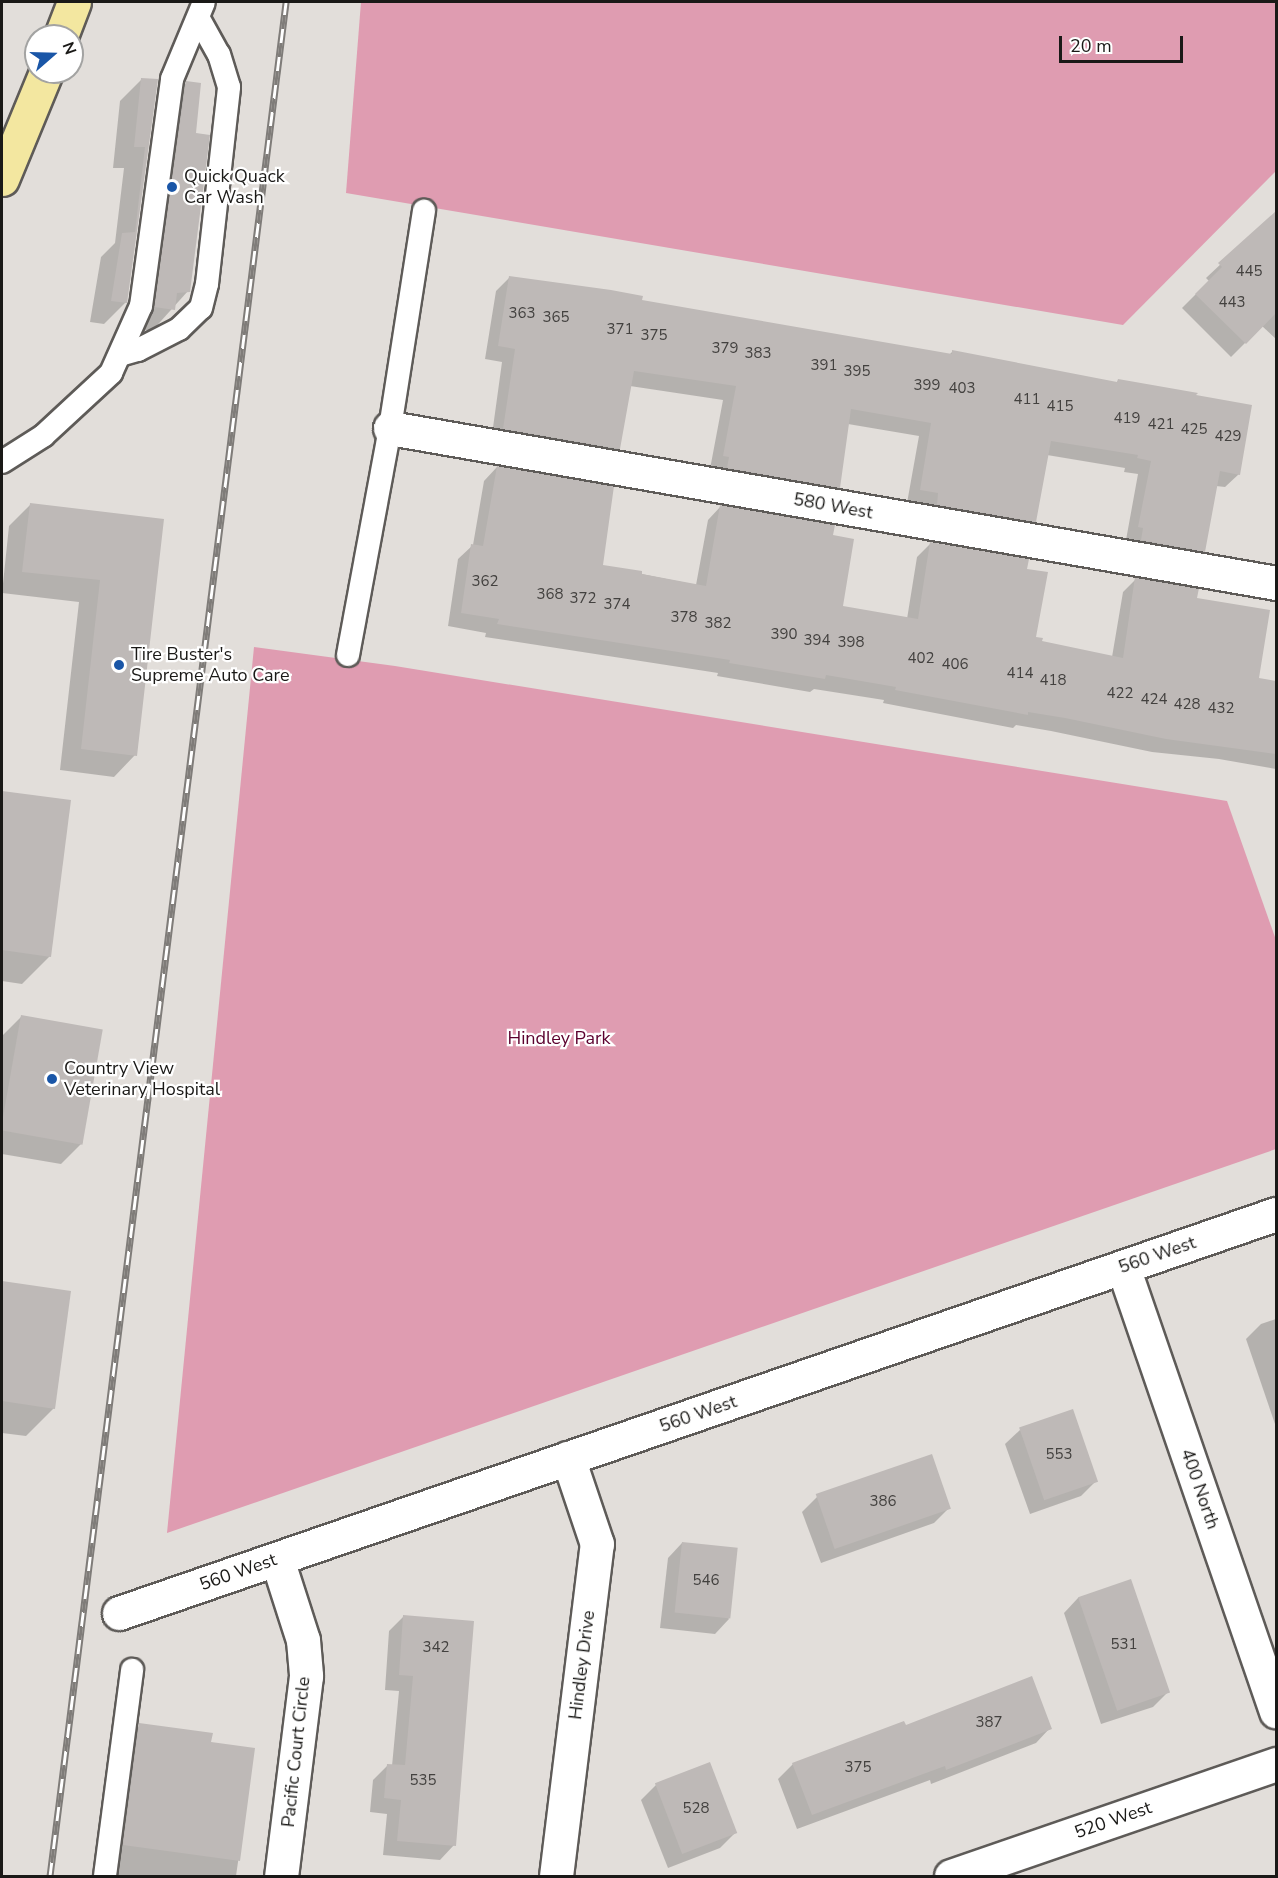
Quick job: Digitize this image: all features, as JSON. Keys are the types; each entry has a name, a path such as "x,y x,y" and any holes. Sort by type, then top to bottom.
{"main road":[{"path":"66,24 74,2"},
{"path":"2,180 14,128 39,84"}],"street":[{"name":"580 West","path":"390,428 1276,584"},
{"name":"560 West","path":"119,1613 1276,1214"},
{"name":"400 North","path":"1123,1267 1276,1711"},
{"name":"Hindley Drive","path":"556,1876 597,1544 568,1458"},
{"name":"Pacific Court Circle","path":"277,1559 303,1640 306,1676 281,1876"},
{"name":"520 West","path":"951,1876 1276,1764"}],"lane":[{"path":"2,462 43,436 111,373 120,355 141,306 172,79 202,10"},
{"path":"120,355 138,350 179,329 201,308 207,284 229,87 202,10"},
{"path":"348,655 390,428 424,211"},
{"path":"105,1876 132,1670"}],"green space":[{"path":"361,2 1276,2 1276,171 1123,325 346,193"},
{"name":"Hindley Park","path":"254,647 395,666 1227,801 1276,940 1276,1149 167,1533"}],"building":[{"path":"141,78 158,79 127,303 111,301 122,233 135,232 145,147 134,147"},
{"path":"186,81 201,83 196,133 210,135 190,292 177,293 175,310 154,307"},
{"path":"1276,211 1276,313 1246,344 1195,294 1222,267 1218,263"},
{"path":"509,276 611,290 643,296 642,300 952,354 952,350 1117,382 1118,379 1198,393 1196,395 1252,405 1240,475 1220,471 1205,552 1141,540 1143,528 1138,527 1151,461 1137,458 1138,455 1051,441 1036,522 937,505 938,493 920,490 931,423 851,409 840,488 727,468 729,457 723,456 736,386 634,371 620,449 503,429 515,349 498,346"},
{"path":"497,466 614,486 603,565 642,571 642,574 706,586 720,505 835,525 833,535 854,539 843,606 918,619 930,542 1029,559 1027,569 1048,572 1036,637 1043,638 1042,641 1123,658 1135,577 1199,588 1197,598 1270,610 1259,678 1276,681 1276,754 1166,739 1028,712 1028,715 895,690 896,687 826,675 825,679 729,663 730,660 497,624 499,619 461,613 471,544 483,546"},
{"name":"Tire Buster's Supreme Auto Care","path":"30,503 164,519 137,756 81,749 100,580 22,572"},
{"path":"2,791 71,800 51,957 2,950"},
{"name":"Country View Veterinary Hospital","path":"21,1015 103,1029 82,1145 2,1130"},
{"path":"2,1281 71,1291 55,1409 2,1401"},
{"path":"1073,1409 1098,1482 1044,1500 1019,1428"},
{"path":"932,1454 951,1509 835,1549 816,1494"},
{"path":"682,1542 738,1548 730,1618 675,1613"},
{"path":"1131,1579 1170,1692 1117,1711 1078,1597"},
{"path":"403,1615 474,1621 456,1846 397,1841 401,1800 384,1798 387,1764 405,1765 413,1676 399,1675"},
{"path":"1032,1676 1052,1729 946,1770 945,1766 812,1815 792,1763 904,1721 906,1725"},
{"path":"139,1723 213,1733 211,1742 255,1748 240,1861 123,1845"},
{"path":"710,1762 737,1833 682,1854 655,1783"}],"railway":[{"path":"50,1876 286,2"}],"place":[{"name":"Quick Quack Car Wash","path":"172,187"},
{"name":"Tire Buster's Supreme Auto Care","path":"119,665"},
{"name":"Country View Veterinary Hospital","path":"52,1079"}]}
